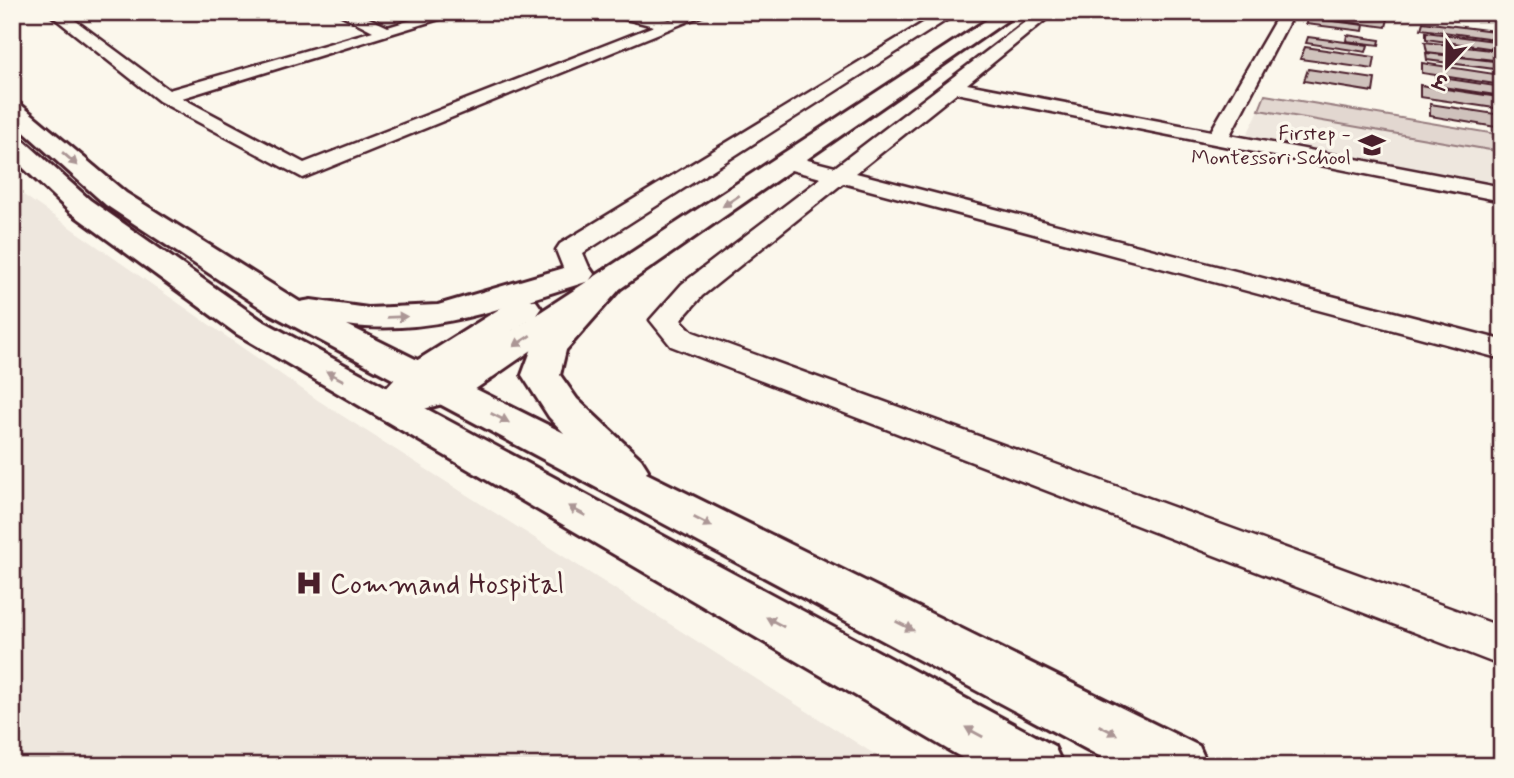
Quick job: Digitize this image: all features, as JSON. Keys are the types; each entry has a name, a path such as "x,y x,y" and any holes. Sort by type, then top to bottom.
{"main road":[{"path":"418,391 593,279 986,12"},
{"path":"281,306 368,318 440,315 593,279 788,162 1011,12"},
{"path":"12,109 116,199 281,306 1033,766"},
{"path":"18,154 79,206 248,327 418,391 654,497 1178,766"},
{"path":"593,279 548,348 541,375 563,408 654,497"}],"street":[{"path":"54,12 166,97 303,171 704,12"},
{"path":"342,12 387,32"},
{"path":"166,97 454,12"},
{"path":"605,12 671,25"},
{"path":"593,279 569,250 952,12"},
{"path":"1048,12 692,290 665,320 682,339 1502,647"},
{"path":"1217,139 1287,12"},
{"path":"952,87 1502,194"},
{"path":"788,162 1502,351"}],"shaded area":[{"path":"356,12 444,12 391,28"},
{"path":"1265,95 1502,135 1502,152 1259,110"},
{"name":"Firstep - Montessori School","path":"1259,110 1502,152 1502,185 1246,137"},
{"name":"Command Hospital","path":"12,187 319,401 893,766 12,766"}],"building":[{"path":"1337,12 1388,19 1386,27 1333,20"},
{"path":"1346,12 1394,12 1393,18"},
{"path":"1309,18 1364,25 1363,31 1306,24"},
{"path":"1423,22 1502,32 1502,40 1421,29"},
{"path":"1426,32 1502,42 1502,50 1426,39"},
{"path":"1347,35 1380,40 1379,45 1346,41"},
{"path":"1308,37 1368,45 1366,52 1306,43"},
{"path":"1425,42 1499,51 1502,61 1427,52"},
{"path":"1305,47 1375,57 1373,69 1300,59"},
{"path":"1426,53 1502,62 1502,70 1427,60"},
{"path":"1422,63 1501,75 1502,85 1422,73"},
{"path":"1308,69 1375,79 1373,92 1304,81"},
{"path":"1436,77 1502,87 1502,96 1436,86"},
{"path":"1420,85 1498,97 1501,109 1420,97"},
{"path":"1430,104 1502,115 1502,128 1430,116"}],"place":[{"name":"Firstep - Montessori School","path":"1372,145"},
{"name":"Command Hospital","path":"309,583"}]}
